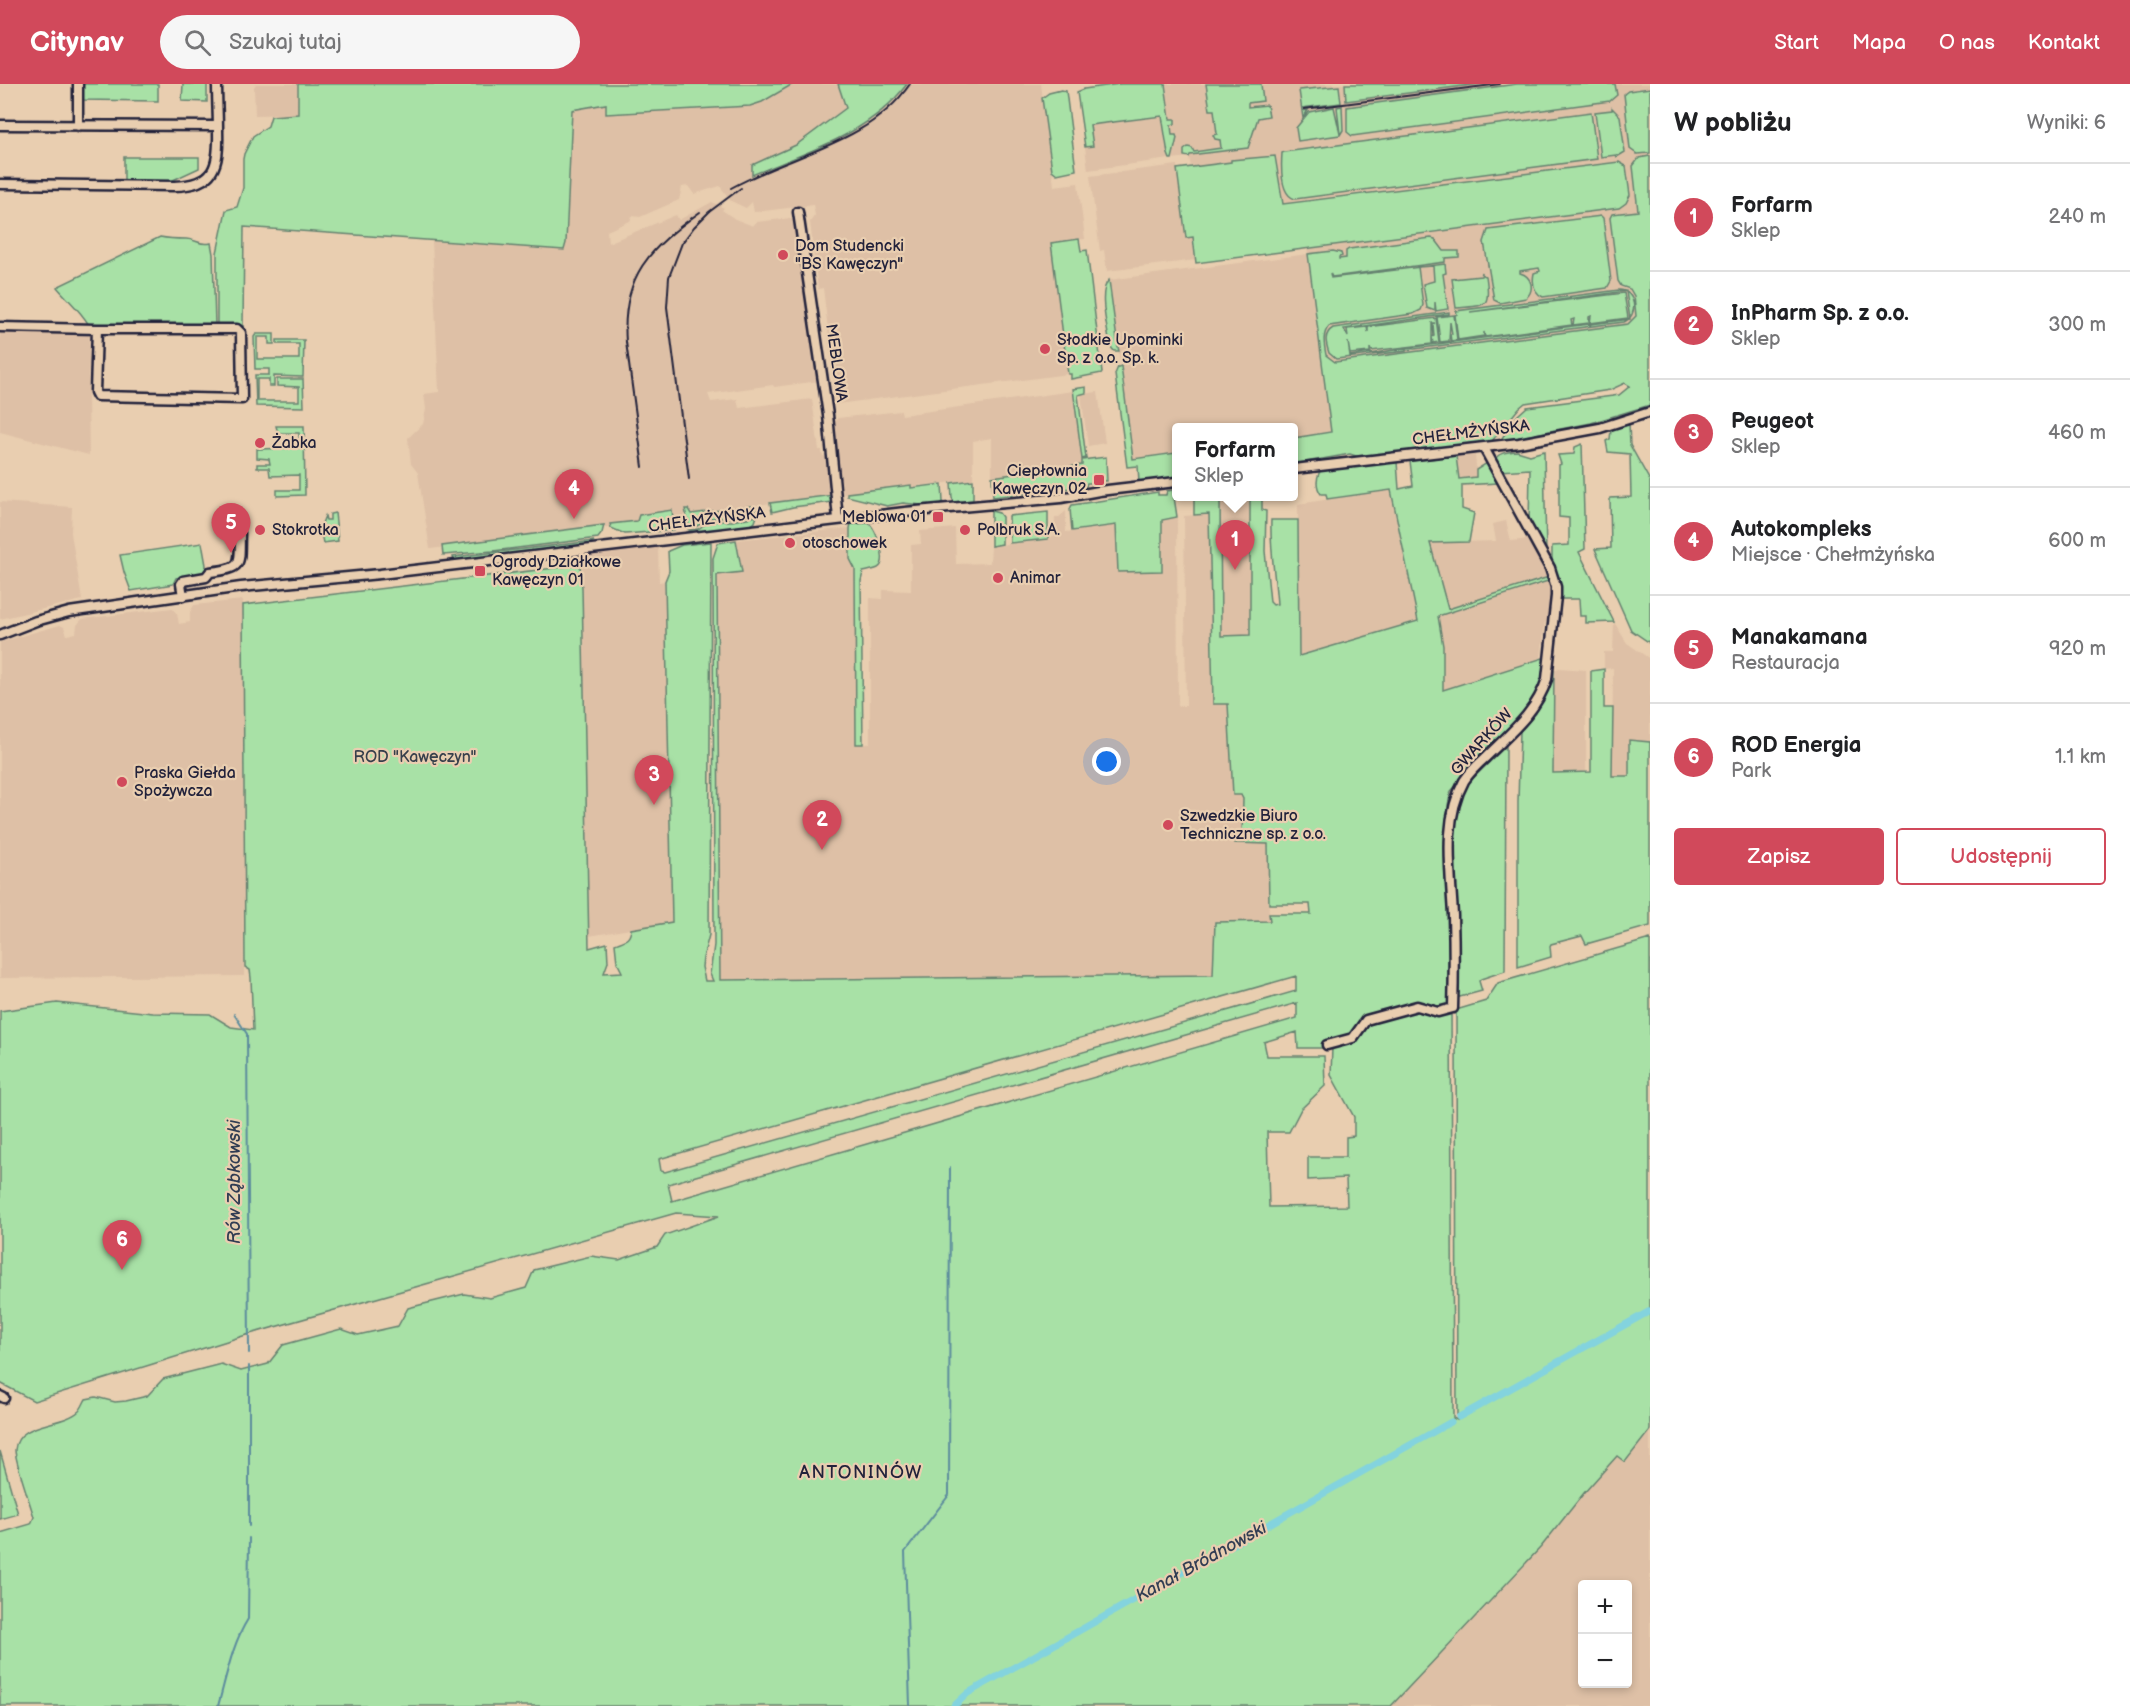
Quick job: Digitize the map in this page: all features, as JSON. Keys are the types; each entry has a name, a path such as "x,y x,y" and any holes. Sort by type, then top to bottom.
{"street":[{"path":"78,84 78,126"},
{"path":"0,184 183,186 200,182 210,175 217,160 217,84"},
{"path":"0,125 218,126"},
{"name":"MEBLOWA","path":"798,212 828,415 838,519"},
{"path":"0,327 237,329 241,333 242,399 97,396 94,392 97,329"},
{"name":"CHEŁMŻYŃSKA","path":"1298,468 1484,448 1600,428 1650,412"},
{"name":"GWARKÓW","path":"1327,1045 1353,1038 1366,1020 1418,1006 1438,1012 1453,1008 1450,828 1458,792 1466,778 1531,711 1543,689 1549,666 1556,587 1550,568 1484,448"},
{"name":"CHEŁMŻYŃSKA","path":"36,621 69,612 241,587 390,573 838,519 1061,498 1172,482"},
{"path":"183,596 181,584 183,581 206,578 210,572 232,569 237,566 240,534"},
{"path":"0,630 36,621"},
{"path":"0,635 36,621"}],"shaded area":[{"path":"256,84 297,84 298,114 255,115 254,87"},
{"path":"793,84 838,84 846,108 796,145 752,165 752,175 871,121 895,100 907,84 1041,84 1054,186 1078,183 1085,239 1051,243 1068,374 837,404 823,288 818,289 810,222 815,215 813,205 754,212 752,202 746,208 731,201 720,186 694,194 688,186 682,187 679,200 640,217 632,216 630,221 607,231 608,243 676,215 679,220 712,202 724,208 722,210 735,219 753,226 756,222 791,218 794,221 798,227 819,381 708,394 711,402 737,399 739,408 812,399 819,450 822,450 822,455 828,458 833,495 727,509 688,517 430,549 418,473 411,464 408,438 423,424 426,409 424,394 439,392 432,241 564,250 572,110 607,104 607,114 750,106 762,102"},
{"path":"1164,84 1650,84 1650,375 1329,417 1332,433 1298,437 1298,423 1172,423 1172,454 1133,459 1109,280 1308,254 1307,246 1222,164 1191,167 1189,157 1172,159"},
{"path":"1163,116 1170,159 1088,170 1085,147 1093,146 1090,125"},
{"path":"1177,165 1186,238 1193,237 1196,260 1107,271 1104,250 1100,251 1090,176"},
{"path":"0,331 90,332 89,455 0,432"},
{"path":"1073,391 1083,465 992,477 992,438 973,441 973,480 843,494 833,423 838,418 901,411 902,415"},
{"path":"1098,392 1105,443 1088,446 1081,394"},
{"path":"1475,455 1477,477 1458,479 1456,456"},
{"path":"1390,490 1418,621 1298,656 1298,504"},
{"path":"1220,501 1250,501 1250,671 1221,680"},
{"path":"0,502 72,507 71,533 82,600 0,619"},
{"path":"1066,511 1066,532 1117,525 1162,571 1162,519 1177,517 1178,706 1186,706 1184,516 1209,514 1213,704 1228,704 1233,794 1242,795 1243,799 1242,832 1239,834 1268,844 1269,921 1215,922 1214,975 720,980 717,575 742,571 736,540 850,528 850,559 855,569 857,744 870,744 870,598 883,599 883,590 911,591 911,545 921,544 920,531 955,528 956,564 990,563 991,546 1048,539 1054,536 1055,517 1059,517"},
{"path":"1506,521 1511,541 1530,539 1549,577 1448,609 1430,543 1496,541 1493,524"},
{"path":"658,547 659,582 665,581 672,922 589,936 582,555"},
{"path":"1551,580 1551,611 1548,613 1548,621 1545,622 1541,659 1442,690 1443,646 1438,615"},
{"name":"Praska Giełda Spożywcza","path":"243,600 244,976 0,978 0,642 60,625 64,627 67,635 76,633 77,625 82,619 172,608 177,614 179,624 190,622 190,612 194,605"},
{"path":"1614,622 1627,643 1650,659 1650,742 1630,740 1629,777 1612,777 1613,668 1604,669 1604,652 1613,652"},
{"path":"1559,668 1586,670 1586,773 1553,773 1554,670"},
{"path":"1650,1430 1650,1706 1391,1706 1541,1547 1618,1455 1626,1461"}],"green space":[{"path":"83,84 158,84 158,101 81,100"},
{"path":"183,84 207,84 207,102 182,101"},
{"path":"298,84 793,84 762,102 750,106 606,114 606,104 572,110 564,250 244,227 243,326 89,325 57,287 160,237 189,239 204,244 211,243 215,325 217,325 217,253 226,210 237,207 243,188 244,154 253,136 268,126 271,116 298,114"},
{"path":"838,84 907,84 875,116 856,129 836,140 752,175 752,165 796,145 846,108"},
{"path":"1120,84 1165,84 1170,119 1175,119 1175,124 1171,125 1172,135 1176,135 1177,138 1172,159 1168,154 1162,116 1090,125 1093,146 1085,147 1077,92"},
{"path":"1206,84 1261,84 1263,101 1248,103 1248,107 1267,105 1269,116 1258,118 1248,148 1184,156 1184,150 1188,147 1194,152 1221,148 1220,140 1215,139 1213,135 1217,134 1214,110 1210,110"},
{"path":"1345,84 1479,84 1346,101"},
{"path":"1517,84 1615,84 1617,95 1610,101 1352,136 1347,132 1347,107"},
{"path":"1339,86 1341,103 1302,108 1302,111 1299,90"},
{"path":"1650,88 1650,153 1637,154 1630,149 1624,94 1628,91"},
{"path":"1066,91 1076,170 1057,174 1052,170 1042,98 1049,93"},
{"path":"1342,106 1343,130 1340,135 1298,141 1296,128 1309,112 1334,107 1340,134 1337,107"},
{"path":"1612,108 1620,116 1625,152 1617,157 1616,155 1601,157 1595,112 1612,110"},
{"path":"1591,112 1597,159 1295,199 1286,192 1284,186 1282,153 1284,152"},
{"path":"1275,156 1283,204 1619,162 1626,166 1630,195 1626,203 1619,208 1196,263 1193,237 1186,238 1177,169 1231,162 1231,160"},
{"path":"1650,156 1650,405 1591,423 1500,441 1518,415 1527,407 1619,395 1630,386 1625,383 1610,390 1525,403 1492,441 1359,457 1350,454 1298,463 1298,437 1331,432 1308,254 1333,251 1341,253 1342,256 1339,259 1346,258 1346,251 1349,249 1431,238 1435,239 1444,251 1459,251 1459,257 1445,258 1445,262 1332,277 1330,273 1331,278 1418,267 1423,305 1421,310 1413,314 1329,326 1324,336 1326,355 1335,362 1628,324 1636,316 1634,296 1630,289 1621,286 1618,281 1610,218 1612,214 1638,211 1633,166 1639,158"},
{"path":"124,157 199,157 199,168 171,181 124,180"},
{"path":"1601,216 1611,281 1607,288 1543,297 1537,293 1533,284 1534,273 1540,271 1539,268 1520,271 1530,280 1531,284 1531,291 1526,298 1500,303 1494,300 1484,242 1488,230"},
{"path":"1079,239 1081,251 1087,250 1102,373 1071,379 1071,374 1068,374 1051,243"},
{"path":"1445,264 1446,273 1443,274 1448,309 1436,311 1435,302 1435,311 1427,308 1423,284 1434,281 1433,266 1424,267"},
{"path":"1482,272 1482,275 1486,276 1487,300 1480,305 1456,308 1452,279 1481,276"},
{"path":"1109,280 1119,351 1114,351 1110,346 1104,311 1104,293"},
{"path":"1625,291 1470,312 1624,293 1628,318 1590,323 1591,316 1589,323 1573,325 1574,319 1571,320 1572,325 1485,337 1484,332 1484,336 1458,340 1456,311"},
{"path":"1626,292 1634,304 1630,317"},
{"path":"1449,312 1449,314 1344,329 1348,337 1347,329 1367,327 1368,332 1368,327 1436,318 1439,342 1433,343 1432,337 1432,344 1371,351 1370,348 1370,352 1350,354 1348,342 1350,356 1406,348 1406,351 1336,359 1329,353 1326,339 1333,328"},
{"path":"1454,315 1457,340 1451,341 1450,322 1449,341 1440,342 1437,317"},
{"path":"1628,319 1624,322 1407,350 1407,348 1573,326 1590,324 1590,326"},
{"path":"256,334 274,334 274,344 269,344 269,337 257,337 257,359 299,359 299,344 277,344 277,340 304,340 303,377 274,376 274,386 269,386 269,379 257,379 257,401 299,401 299,387 277,386 277,379 303,379 304,407 256,406 255,375 269,375 269,369 255,369 254,337"},
{"path":"1121,366 1133,459 1172,454 1172,478 1139,482 1138,466 1127,467 1115,374"},
{"path":"1086,387 1086,393 1078,395 1086,458 1082,459 1073,389"},
{"path":"1629,424 1630,445 1650,481 1650,643 1631,630 1595,549 1611,548 1610,498 1631,497 1630,454 1608,452 1606,441 1610,439 1611,430"},
{"path":"276,426 304,426 305,495 277,496 277,490 299,490 299,475 270,476 269,468 257,468 257,464 270,464 269,459 257,458 257,449 299,448 299,433 278,433"},
{"path":"1582,444 1585,549 1579,552 1614,622 1586,623 1586,616 1580,616 1579,599 1558,599 1559,577 1552,565 1552,546 1569,545 1569,518 1559,517 1559,465 1561,464 1558,455 1574,454 1575,447"},
{"path":"1517,451 1530,455 1544,451 1546,554 1529,525 1530,469 1500,471 1495,460 1501,454"},
{"name":"ROD \"Kawęczyn\"","path":"1456,456 1459,479 1476,477 1476,470 1487,463 1498,483 1462,485 1462,509 1474,513 1469,542 1430,543 1448,609 1549,577 1551,580 1438,616 1443,646 1443,690 1546,657 1539,691 1527,712 1451,791 1448,805 1453,1418 1457,1420 1456,1010 1486,1001 1498,983 1650,939 1650,1430 1625,1462 1617,1456 1541,1547 1391,1706 0,1706 0,1533 31,1524 34,1517 15,1450 23,1434 71,1416 80,1410 86,1399 96,1397 115,1402 126,1401 147,1396 163,1379 221,1364 241,1371 268,1364 283,1345 341,1329 358,1335 398,1326 408,1308 464,1294 490,1298 526,1288 534,1270 591,1256 619,1260 657,1247 665,1235 719,1216 676,1213 243,1336 34,1401 0,1383 0,1011 57,1003 153,1013 210,1014 231,1027 253,1030 250,970 245,967 243,605 580,565 589,948 607,943 608,962 604,973 622,972 617,962 615,944 628,938 631,929 672,922 665,581 669,571 668,551 682,545 711,542 709,935 702,967 705,981 713,981 710,974 714,945 713,558 718,543 736,540 742,572 717,575 720,980 1213,975 1215,922 1270,921 1269,914 1311,914 1310,904 1269,904 1268,844 1235,843 1235,835 1242,832 1243,799 1241,795 1233,795 1228,704 1213,704 1209,514 1194,515 1194,501 1220,501 1221,636 1250,635 1250,501 1262,501 1262,510 1266,511 1265,551 1270,602 1273,605 1277,604 1271,520 1298,520 1299,656 1418,621 1391,490 1327,499 1326,494 1321,494 1319,491 1317,483 1320,471 1397,462 1399,489 1413,486 1410,461","holes":["1296,976 1296,991 665,1172 661,1171 659,1159","1297,1003 1297,1018 672,1201 668,1184","1297,1032 1298,1048 1332,1048 1331,1075 1354,1117 1354,1136 1346,1137 1346,1157 1308,1157 1308,1180 1346,1178 1347,1206 1269,1207 1267,1132 1289,1132 1301,1109 1325,1086 1324,1056 1267,1056 1264,1042"]},
{"path":"1106,457 1107,481 1103,478 1095,479 1093,483 1087,483 1086,486 993,497 992,477 1082,465 1082,460"},
{"path":"973,480 973,500 954,502 951,483"},
{"path":"942,484 943,502 922,507 903,503 887,506 847,496 847,493 911,485 911,488"},
{"path":"1172,490 1172,501 1175,501 1177,517 1162,520 1162,571 1118,572 1116,525 1072,531 1070,509 1072,505 1158,492 1158,495 1166,495 1167,491"},
{"path":"833,495 832,502 772,512 770,503"},
{"path":"751,506 756,509 756,514 735,518 711,518 697,526 689,527 685,509 688,509 691,514"},
{"path":"672,510 674,530 625,534 611,528 610,524 637,521 639,515"},
{"path":"991,511 999,513 1002,517 1002,544 991,546"},
{"path":"1048,512 1048,539 1010,543 1009,516"},
{"path":"335,513 338,541 323,543 320,528 325,516 326,520 330,520 330,514"},
{"path":"757,516 755,522 749,527 695,533 689,530 698,529 710,521 732,521"},
{"path":"869,523 878,538 882,559 878,568 863,572 861,581 863,744 856,744 855,569 850,559 850,528 851,524"},
{"path":"604,525 598,538 443,555 442,546"},
{"path":"594,541 585,546 454,561 453,557"},
{"path":"202,543 205,573 176,578 173,584 131,591 120,555"},
{"path":"1604,669 1604,708 1613,708 1612,776 1629,776 1629,740 1650,742 1650,926 1586,944 1582,936 1551,944 1551,957 1518,967 1520,731 1536,713 1551,671 1554,670 1553,773 1591,772 1591,671"},
{"path":"1506,746 1505,971 1481,979 1479,981 1482,991 1456,998 1453,824 1462,789"},
{"path":"0,1451 18,1514 0,1519"}],"waterway":[{"name":"Rów Ząbkowski","path":"234,1014 247,1034 249,1353"},
{"path":"910,1706 905,1552 949,1495 950,1167"},
{"name":"Kanał Bródnowski","path":"1459,1417 1650,1311"},
{"name":"Rów Ząbkowski","path":"249,1366 249,1526"},
{"name":"Kanał Bródnowski","path":"954,1706 968,1693 1451,1422"},
{"name":"Rów Ząbkowski","path":"218,1706 234,1650 248,1619 249,1538"}],"railway":[{"path":"731,188 851,134 873,121 893,104 910,84"},
{"path":"1304,109 1500,84"},
{"path":"689,479 667,307 669,277 682,243 694,227 709,212 741,188"},
{"path":"643,467 626,342 628,299 634,281 653,252 700,212"}],"place":[{"name":"Dom Studencki \"BS Kawęczyn\"","path":"783,255"},
{"name":"Słodkie Upominki Sp. z o.o. Sp. k.","path":"1045,349"},
{"name":"Żabka","path":"260,443"},
{"name":"Ciepłownia Kawęczyn 02","path":"1099,480"},
{"name":"Meblowa 01","path":"938,517"},
{"name":"Autokompleks","path":"574,519"},
{"name":"Stokrotka","path":"260,530"},
{"name":"Polbruk S.A.","path":"965,530"},
{"name":"otoschowek","path":"790,543"},
{"name":"Manakamana","path":"231,553"},
{"name":"Forfarm","path":"1235,570"},
{"name":"Ogrody Działkowe Kawęczyn 01","path":"480,571"},
{"name":"Animar","path":"998,578"},
{"name":"Praska Giełda Spożywcza","path":"122,782"},
{"name":"Peugeot","path":"654,805"},
{"name":"Szwedzkie Biuro Techniczne sp. z o.o.","path":"1168,825"},
{"name":"InPharm Sp. z o.o.","path":"822,850"},
{"name":"ROD Energia","path":"122,1270"}],"district":[{"name":"ANTONINÓW","path":"861,1472"}]}
